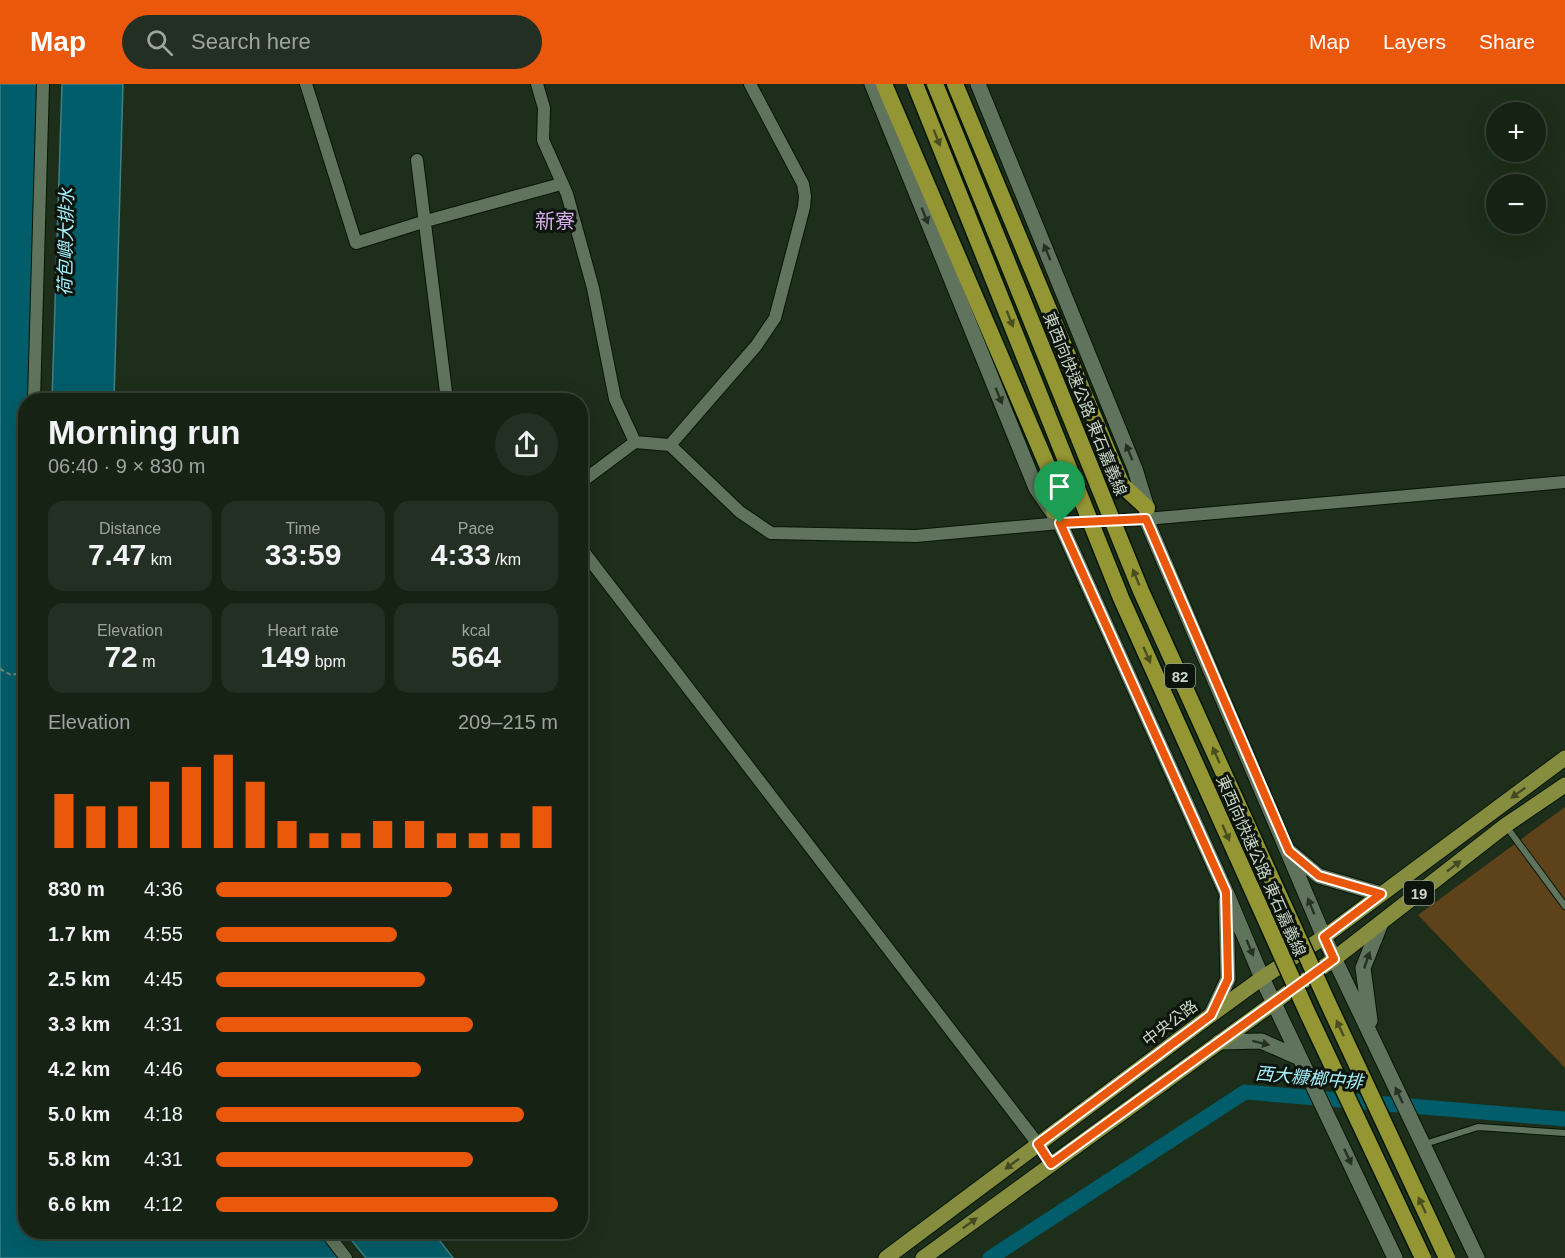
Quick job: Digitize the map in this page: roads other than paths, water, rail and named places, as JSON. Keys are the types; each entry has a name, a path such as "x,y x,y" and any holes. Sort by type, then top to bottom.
{"highway":[{"path":"884,84 1056,486 1057,517"},
{"name":"東西向快速公路 東石嘉義線","path":"915,84 1121,598 1307,1012 1423,1258"},
{"name":"東西向快速公路 東石嘉義線","path":"935,84 1141,591 1332,1012 1447,1258"},
{"path":"955,84 1122,485 1146,513"}],"main road":[{"name":"中央公路","path":"886,1258 1211,1015 1324,937 1565,758"},
{"path":"1544,774 1561,788"},
{"name":"19","path":"923,1258 1334,959 1506,825 1561,788"}],"street":[{"path":"34,393 43,84"},
{"path":"306,84 356,243 426,220 561,184"},
{"path":"537,84 544,108 543,140 567,194 593,288 615,399 635,442"},
{"path":"670,445 756,346 775,318 804,207 803,184 750,84"},
{"path":"872,84 1036,488 1057,517 1226,892 1262,978 1395,1258"},
{"path":"978,84 1135,468 1146,513 1324,937 1477,1258"},
{"path":"417,160 446,393"},
{"path":"588,477 635,442 670,445 740,512 771,533 916,536 1057,517 1146,513 1565,482"},
{"path":"588,557 1051,1164"},
{"path":"1289,851 1319,876 1381,894"},
{"path":"1211,1015 1228,979 1226,892"},
{"path":"1373,1039 1363,968 1381,923"},
{"path":"1219,1042 1261,1041 1302,1062"},
{"path":"331,1239 346,1258"}],"lane":[{"path":"1506,825 1565,906"},
{"path":"1423,1145 1478,1127 1565,1133"}],"water":[{"path":"0,84 38,84 28,393 18,393 18,1239 329,1239 344,1258 0,1258"},
{"name":"荷包嶼大排水","path":"62,84 123,84 114,393 52,393"},
{"path":"351,1239 438,1239 453,1258 366,1258"}],"waterway":[{"name":"西大糠榔中排","path":"990,1258 1245,1092 1565,1119"}],"district":[{"name":"新寮","path":"555,221"}]}
